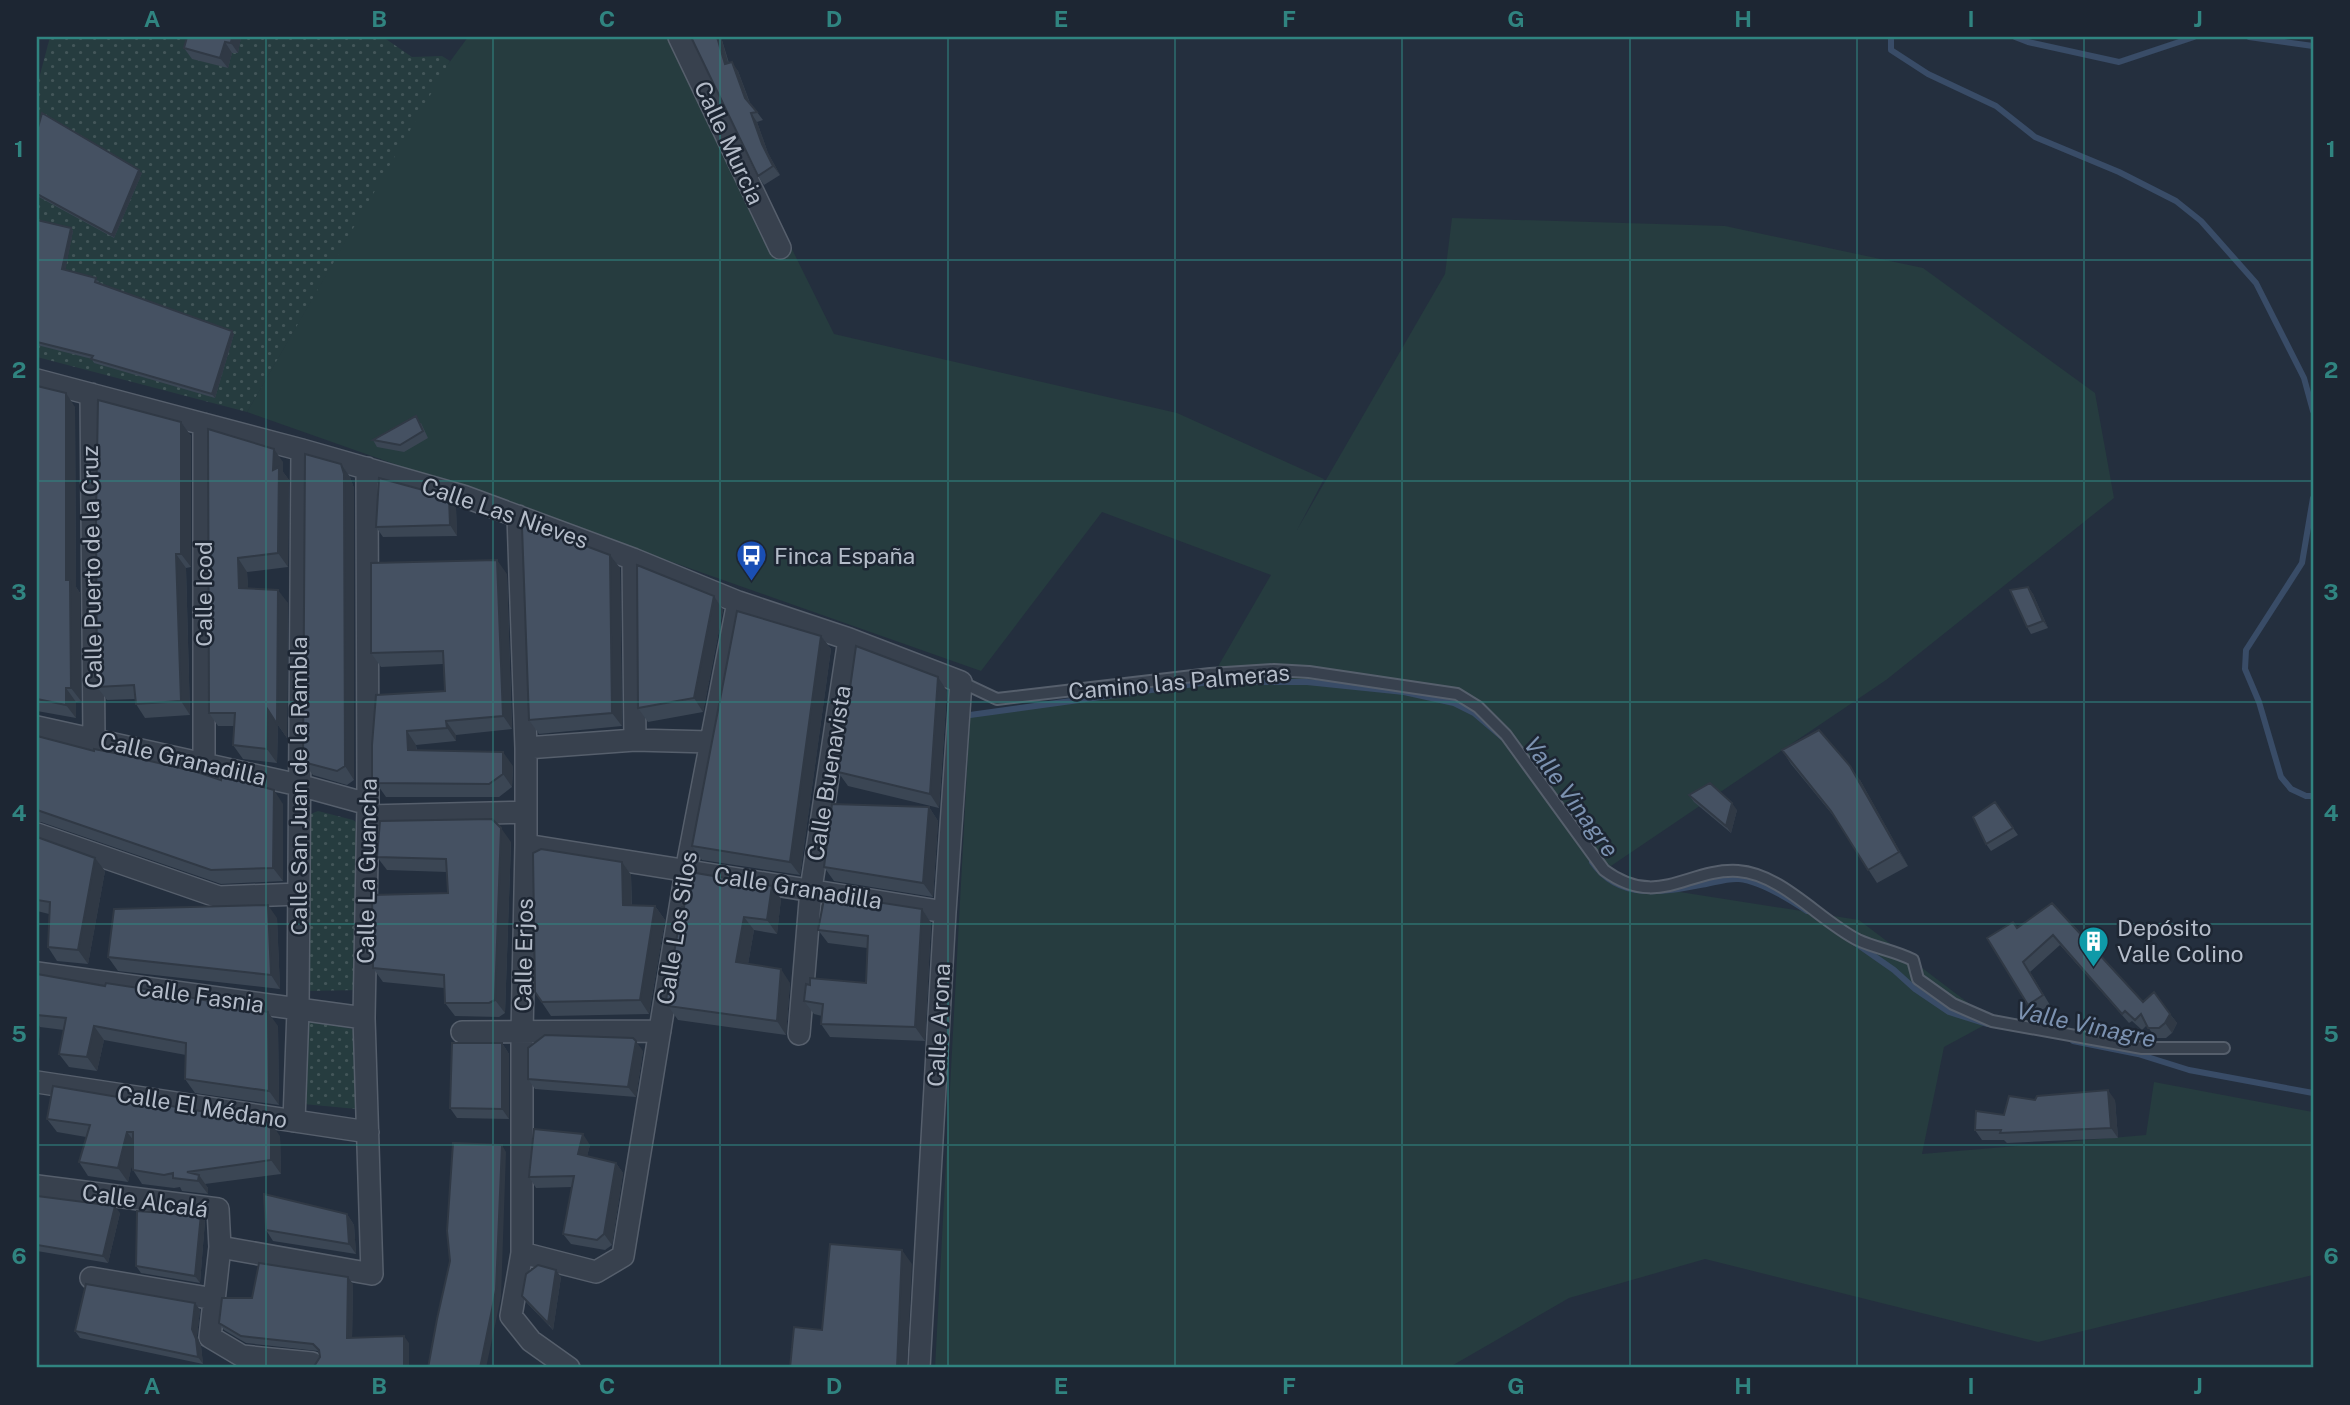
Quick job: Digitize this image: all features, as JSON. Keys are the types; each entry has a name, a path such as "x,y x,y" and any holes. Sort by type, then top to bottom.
{"street":[{"name":"Calle Murcia","path":"679,37 780,248"},
{"name":"Calle Las Nieves","path":"37,380 463,496 634,559 738,603 849,639 961,682"},
{"name":"Calle Puerto de la Cruz","path":"91,394 94,739"},
{"name":"Calle Icod","path":"204,424 204,764"},
{"name":"Calle San Juan de la Rambla","path":"294,1121 298,1010 302,450"},
{"name":"Calle La Guancha","path":"367,468 368,810 364,1018 372,1274"},
{"name":"Calle Erjos","path":"517,516 526,748 526,845 522,1033 522,1253 511,1316 531,1340 569,1368"},
{"path":"634,559 635,740"},
{"name":"Calle Los Silos","path":"522,1253 596,1272 623,1256 686,871 738,603"},
{"name":"Calle Buenavista","path":"799,1034 811,890 849,639"},
{"name":"Calle Arona","path":"919,1368 961,682"},
{"name":"Calle Granadilla","path":"37,727 299,785 368,810 526,813"},
{"path":"526,748 635,740 710,743"},
{"path":"37,834 219,897 299,894"},
{"name":"Calle Granadilla","path":"526,845 945,912"},
{"name":"Calle Fasnia","path":"37,973 364,1018"},
{"path":"463,1032 660,1031"},
{"name":"Calle El Médano","path":"37,1082 368,1132"},
{"name":"Calle Alcalá","path":"37,1186 218,1209 220,1247 210,1337 242,1356 312,1363"},
{"name":"Calle Alcalá","path":"220,1247 372,1274"},
{"path":"91,1278 214,1300"}],"lane":[{"name":"Camino las Palmeras","path":"961,682 998,699 1210,674 1274,670 1310,672 1457,694 1478,707 1506,736 1604,870 1615,878 1645,887 1663,886 1724,871 1741,871 1777,884 1858,940 1913,960 1918,979 1952,1004 1992,1021 2141,1048 2224,1048"}],"green space":[{"path":"50,37 383,37 412,57 442,56 450,61 247,412 37,357 37,86"},
{"path":"468,37 687,37 834,334 1177,413 1324,479 1297,530 1445,274 1452,218 1725,226 1923,268 2095,393 2114,498 1886,680 1605,870 1629,884 1859,920 1992,1021 1944,1047 1922,1154 2146,1135 2154,1082 2313,1112 2313,1275 2038,1342 1705,1259 1569,1298 1448,1368 935,1368 970,715 1209,682 1271,575 1102,512 981,671 247,412 443,71"},
{"path":"318,811 359,824 360,990 306,991 308,815"},
{"path":"308,1020 352,1029 357,1038 357,1109 303,1104"}],"building":[{"path":"187,37 232,37 231,43 225,42 220,58 184,48"},
{"path":"691,37 717,37 725,64 732,62 745,98 757,112 751,113 773,166 758,176"},
{"path":"42,113 139,170 112,235 37,194 37,131"},
{"path":"37,220 71,228 62,269 96,278 95,282 232,331 212,394 91,359 93,356 37,342"},
{"path":"37,386 66,393 66,580 70,580 71,688 66,688 66,705 37,699"},
{"path":"98,400 181,422 181,554 176,554 181,701 136,704 134,685 97,687"},
{"path":"416,416 423,431 400,445 373,440"},
{"path":"208,429 274,449 273,470 279,467 278,553 238,558 239,588 278,590 277,724 268,710 267,749 233,745 235,713 209,713"},
{"path":"305,454 341,464 344,474 345,766 337,771 303,762"},
{"path":"379,478 449,497 450,525 376,527"},
{"path":"527,524 610,555 612,713 529,720 522,527"},
{"path":"497,560 503,716 446,721 447,728 407,731 408,750 503,752 503,774 489,784 377,783 372,777 376,695 445,691 443,651 371,653 371,563"},
{"path":"637,565 714,596 694,698 638,708"},
{"path":"2028,587 2043,621 2027,627 2010,590"},
{"path":"737,611 821,636 790,862 692,846"},
{"path":"856,646 938,677 930,794 838,772"},
{"path":"1819,730 1850,766 1899,852 1868,870 1831,811 1782,750"},
{"path":"37,736 274,790 273,868 211,870 37,810"},
{"path":"1710,783 1732,803 1726,826 1689,795"},
{"path":"1995,802 2013,828 1986,844 1973,817"},
{"path":"832,804 929,807 923,883 824,867"},
{"path":"492,819 501,828 495,1000 489,1003 445,1003 444,975 373,968 372,895 448,893 446,859 377,857 380,821"},
{"path":"37,837 95,858 78,950 48,947 50,902 37,900"},
{"path":"541,849 622,862 623,905 655,906 640,1000 542,1002 535,992 533,853"},
{"path":"690,872 772,886 767,920 744,917 736,962 781,969 777,1021 668,1006 669,1000 666,1000"},
{"path":"825,894 922,909 915,1027 821,1024 823,1004 804,1001 806,984 810,985 810,978 866,983 868,936 818,930"},
{"path":"2052,903 2143,1002 2154,992 2170,1014 2165,1023 2159,1028 2148,1028 2141,1014 2135,1020 2125,1011 2122,1014 2053,935 2023,962 2043,995 2028,1005 1987,938 2013,922 2017,928"},
{"path":"268,905 271,975 108,957 114,909"},
{"path":"37,974 105,986 106,983 145,989 268,1012 269,1091 185,1079 186,1043 94,1026 87,1057 59,1054 66,1018 37,1015"},
{"path":"545,1035 633,1038 636,1041 628,1087 528,1079 528,1048"},
{"path":"452,1043 502,1043 502,1109 450,1108"},
{"path":"53,1086 271,1123 271,1160 187,1172 199,1175 198,1181 173,1178 173,1173 164,1175 133,1170 133,1132 127,1132 118,1168 79,1162 90,1125 47,1119"},
{"path":"2108,1090 2111,1128 2000,1133 2001,1130 1975,1130 1976,1111 2004,1115 2009,1096 2035,1100 2037,1096"},
{"path":"534,1129 583,1134 578,1154 616,1163 604,1234 597,1240 563,1234 574,1176 529,1177"},
{"path":"453,1143 502,1145 496,1290 480,1368 428,1368 450,1261 447,1231"},
{"path":"264,1194 347,1214 349,1244 266,1230"},
{"path":"37,1196 115,1206 103,1256 37,1245"},
{"path":"137,1211 201,1214 195,1276 136,1266"},
{"path":"830,1244 902,1250 897,1368 790,1368 794,1327 822,1330"},
{"path":"259,1263 348,1277 347,1338 404,1336 404,1368 313,1368 320,1357 319,1350 313,1344 241,1336 219,1323 222,1298 252,1298"},
{"path":"538,1265 556,1270 548,1323 522,1296 526,1274"},
{"path":"86,1284 195,1303 192,1329 198,1357 75,1331"}],"waterway":[{"path":"1891,37 1891,50 1928,74 1996,106 2035,137 2119,172 2176,201 2201,221 2256,283 2304,378 2313,411"},
{"path":"2015,37 2119,62 2194,37"},
{"path":"2249,37 2313,46"},
{"path":"2313,498 2302,563 2246,650 2245,669 2259,702 2281,777 2291,789 2306,796 2313,796"},
{"name":"Valle Vinagre","path":"970,715 1209,682 1307,682 1404,692 1454,703 1474,713 1502,737"},
{"name":"Valle Vinagre","path":"1592,862 1603,875 1630,889 1659,891 1739,879 1765,887 1807,911"},
{"name":"Valle Vinagre","path":"1854,942 1949,1012 1987,1024"},
{"name":"Valle Vinagre","path":"2073,1041 2138,1054 2189,1070 2313,1093"}],"place":[{"name":"Finca España","path":"751,583"},
{"name":"Depósito Valle Colino","path":"2094,968"}]}
